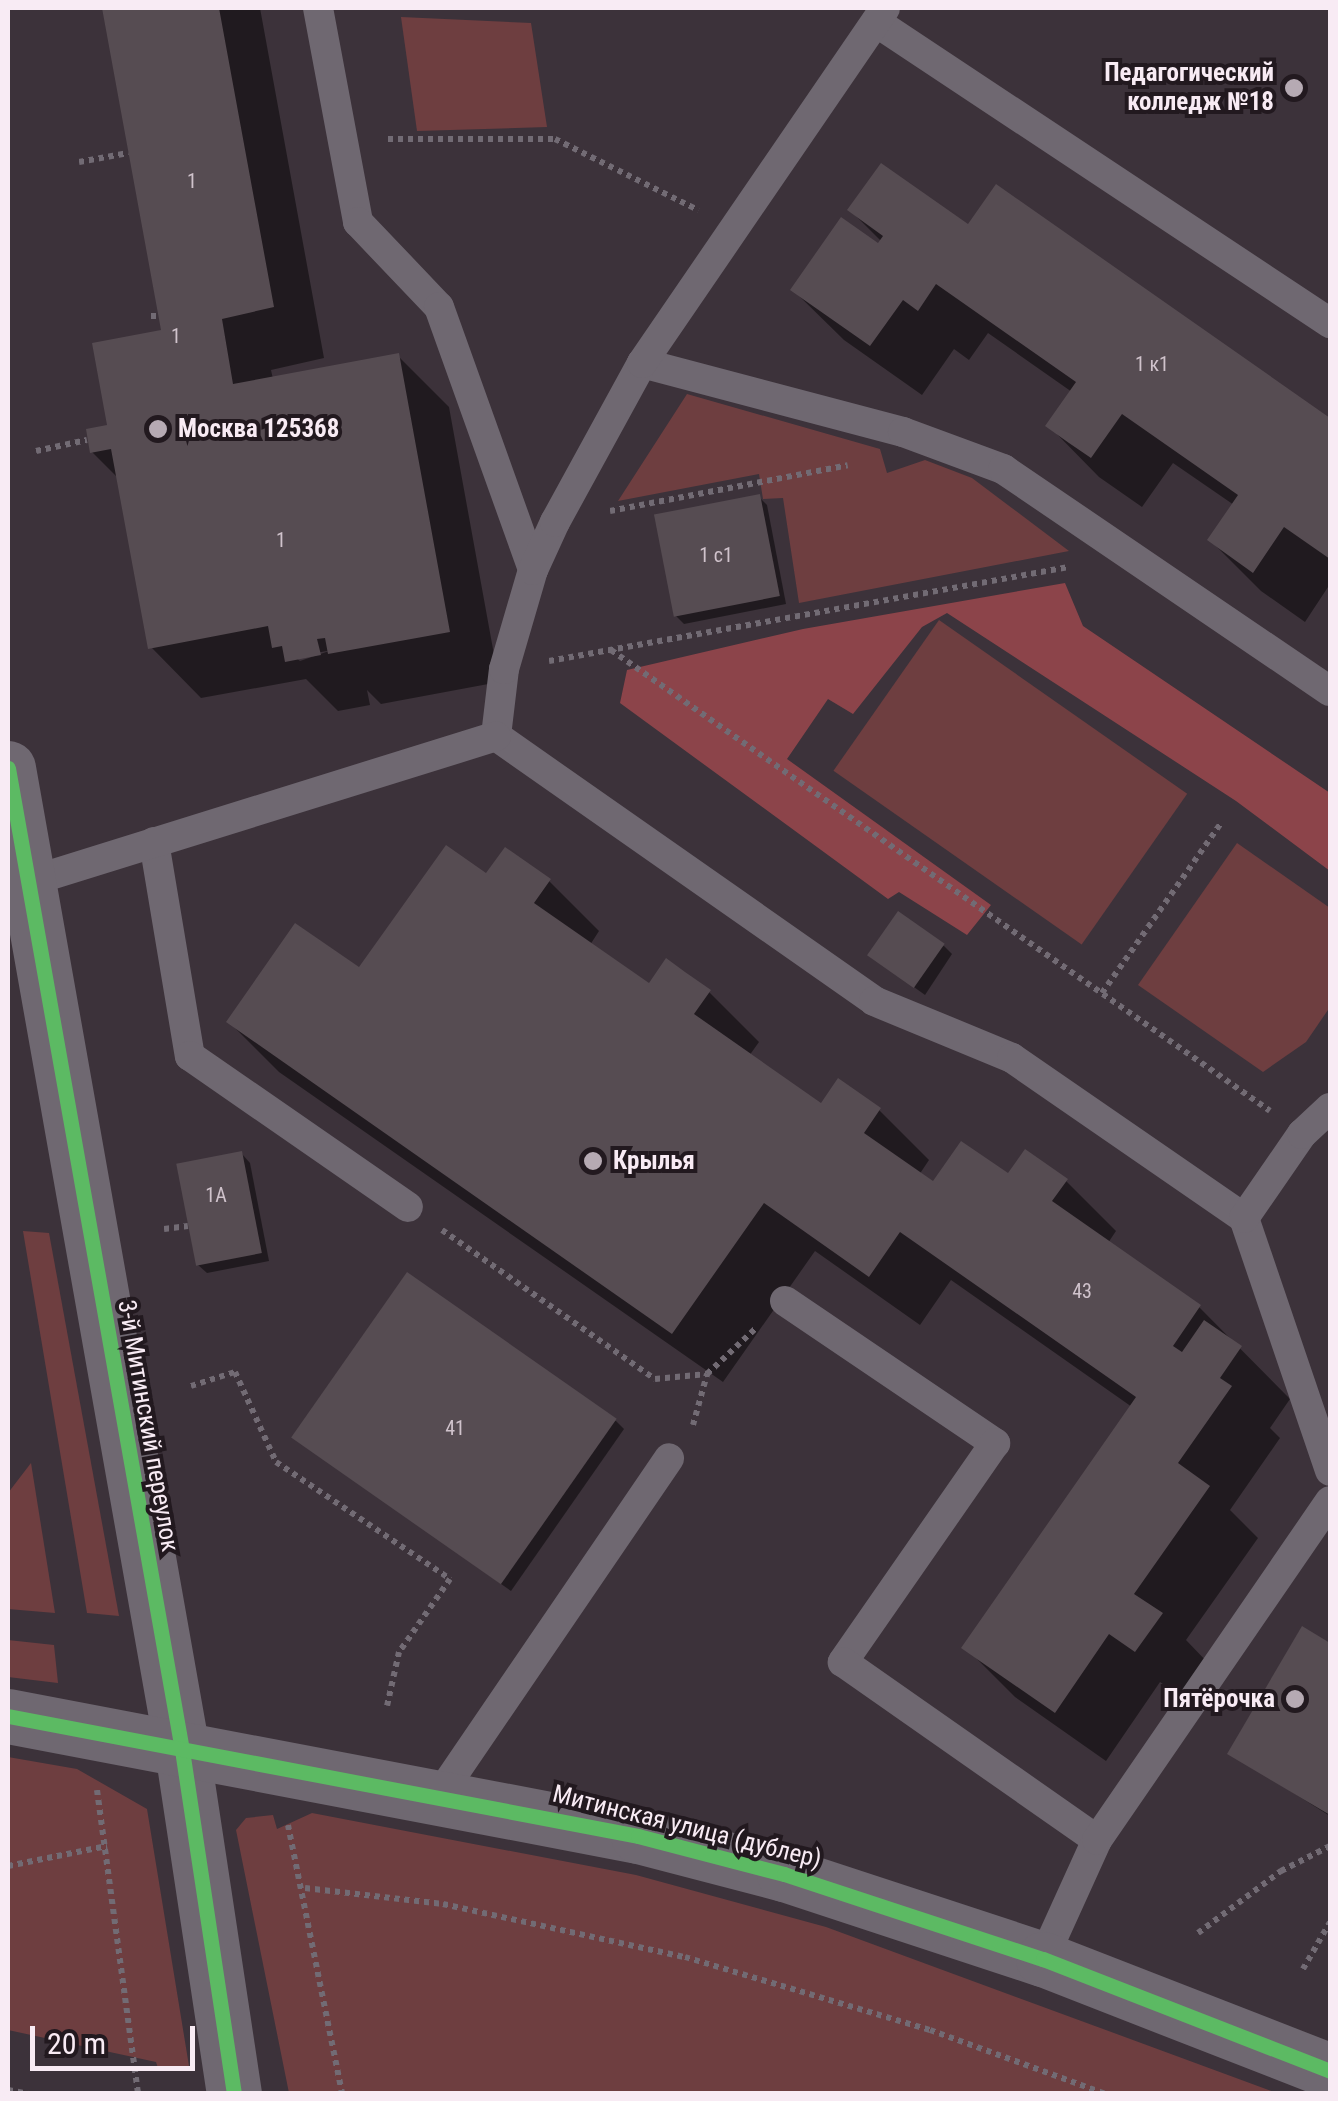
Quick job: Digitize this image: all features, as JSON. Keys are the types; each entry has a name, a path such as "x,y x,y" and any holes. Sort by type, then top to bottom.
{"street":[{"name":"3-й Митинский переулок","path":"8,768 182,1750 234,2094"},
{"name":"Митинская улица (дублер)","path":"8,1716 638,1836 784,1874 1043,1958 1330,2071"}],"lane":[{"path":"318,8 358,222 440,307 533,570"},
{"path":"496,736 504,669 533,570 555,522 642,363 881,15 1330,323"},
{"path":"642,363 903,432 1004,470 1330,691"},
{"path":"28,882 496,736"},
{"path":"496,736 874,1001 1012,1058 1244,1218 1330,1471"},
{"path":"154,842 190,1056 408,1207"},
{"path":"1244,1218 1302,1134 1330,1108"},
{"path":"785,1301 995,1443 843,1662 1096,1840"},
{"path":"438,1797 669,1458"},
{"path":"1043,1958 1096,1840 1330,1501"}],"path":[{"path":"343,140 555,139 736,228"},
{"path":"79,162 128,153"},
{"path":"555,522 866,462 903,432"},
{"path":"36,451 87,440"},
{"path":"504,669 1132,556"},
{"path":"611,650 1302,1134"},
{"path":"1102,993 1222,822"},
{"path":"408,1207 655,1379 707,1374 785,1301"},
{"path":"164,1229 188,1226"},
{"path":"191,1386 236,1372 276,1462 450,1579 399,1652 386,1706"},
{"path":"94,1779 107,1846 138,2094"},
{"path":"284,1814 305,1888 342,2094"},
{"path":"8,1866 107,1846"},
{"path":"1198,1934 1282,1872 1330,1846"},
{"path":"305,1888 443,1904 685,1957 930,2030 1106,2094"},
{"path":"1304,1968 1330,1922"},
{"path":"8,2090 28,2094"}],"shaded area":[{"path":"401,17 531,23 547,127 417,131"},
{"path":"687,394 880,449 887,473 925,460 972,478 1069,551 799,603 783,498 763,499 759,474 618,501"},
{"path":"1065,583 1083,626 1330,793 1330,871 1236,801 947,613 922,627 853,714 828,699 787,759 991,905 967,935 899,892 888,899 620,703 627,670 803,629"},
{"path":"939,620 1187,794 1082,945 833,771"},
{"path":"1237,843 1330,908 1330,1007 1306,1042 1263,1072 1138,985"},
{"path":"23,1231 49,1233 119,1616 87,1613"},
{"path":"31,1463 55,1613 8,1609 8,1493"},
{"path":"8,1640 54,1645 58,1683 8,1677"},
{"path":"8,1757 77,1769 147,1809 189,2066 158,2068 156,2062 8,2030"},
{"path":"312,1813 636,1875 826,1927 1277,2093 289,2093 236,1830 246,1818 273,1815 277,1829"}],"building":[{"path":"102,8 219,8 274,307 222,319 233,384 399,353 450,632 328,654 325,638 317,639 321,655 285,662 282,646 272,648 268,626 148,649 111,449 90,453 86,429 107,425 92,343 161,330"},
{"path":"881,163 968,224 996,184 1330,418 1330,559 1284,527 1253,573 1207,540 1238,495 1122,414 1091,458 1069,443 1045,426 1076,382 936,284 918,311 903,300 870,346 790,290 841,217 878,243 883,236 847,210"},
{"path":"760,494 780,596 674,617 654,515"},
{"path":"446,845 486,873 505,847 551,879 534,903 649,983 666,958 711,990 694,1014 821,1103 838,1078 881,1108 864,1133 933,1181 961,1141 1008,1173 1025,1149 1068,1179 1052,1201 1201,1305 1173,1346 1182,1352 1204,1320 1242,1346 1220,1378 1232,1386 1178,1463 1210,1486 1134,1594 1163,1613 1135,1652 1109,1634 1055,1713 961,1648 1136,1397 900,1232 869,1277 764,1203 672,1334 226,1022 295,923 359,967"},
{"path":"898,911 945,944 914,988 867,955"},
{"path":"242,1151 262,1253 196,1266 176,1164"},
{"path":"407,1272 617,1419 501,1584 291,1437"},
{"name":"Пятёрочка","path":"1302,1626 1330,1643 1330,1815 1227,1754"}],"cycle path":[{"path":"8,768 182,1750 234,2094"},
{"path":"8,1716 638,1836 784,1874 1043,1959 1330,2071"}],"place":[{"name":"Педагогический колледж №18","path":"1294,88"},
{"name":"Москва 125368","path":"158,429"},
{"name":"Крылья","path":"593,1161"},
{"name":"Пятёрочка","path":"1295,1699"}]}
